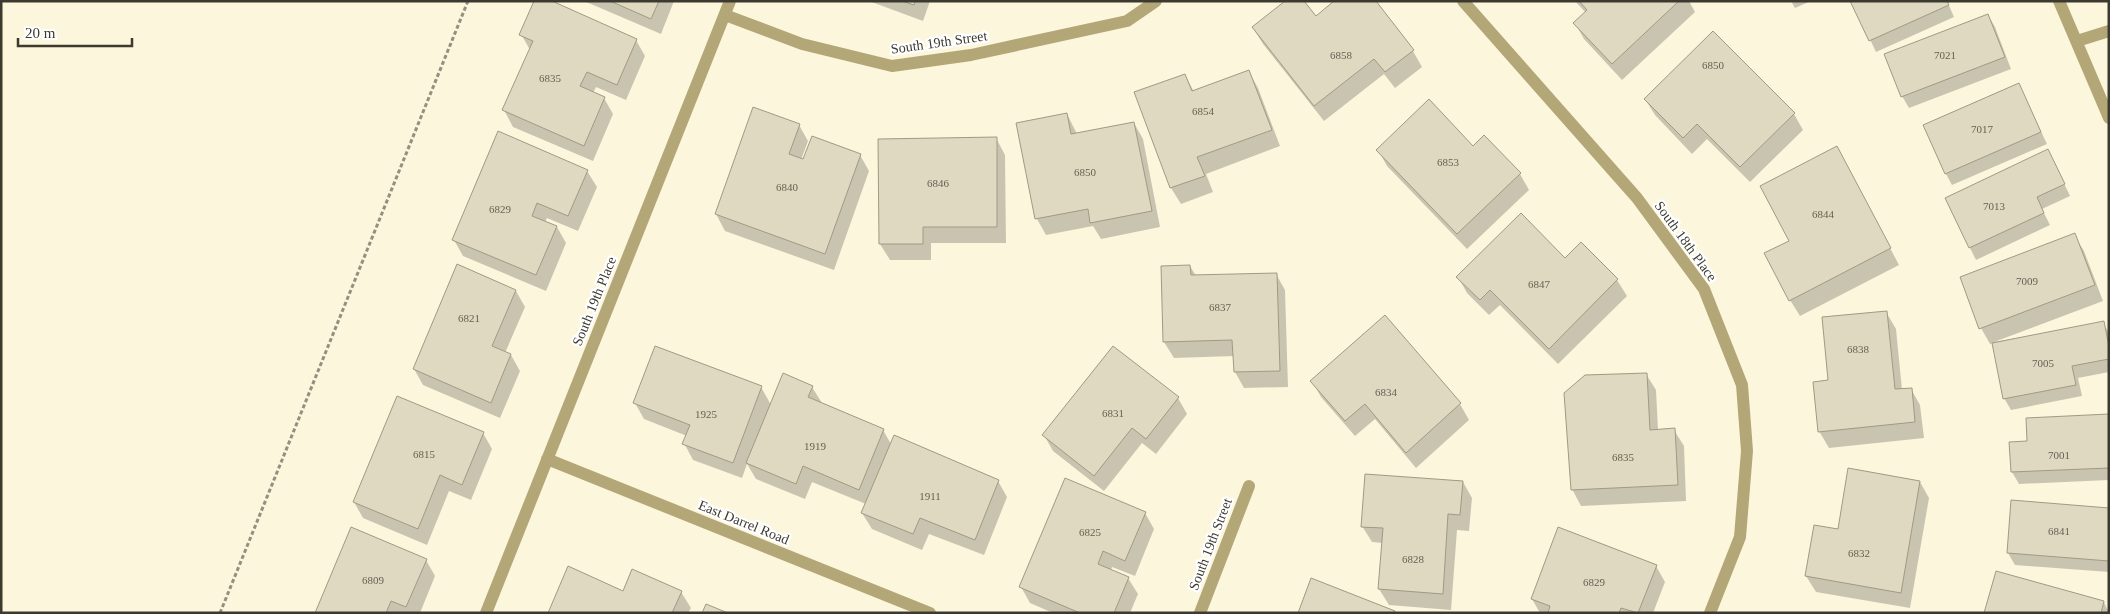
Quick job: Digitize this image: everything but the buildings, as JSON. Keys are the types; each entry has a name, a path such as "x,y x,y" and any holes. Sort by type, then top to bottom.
{"street":[{"name":"South 19th Place","path":"486,613 730,1"},
{"name":"South 19th Street","path":"725,15 802,44 892,66 971,55 1127,21 1156,1"},
{"name":"South 18th Place","path":"1463,1 1637,198 1704,289 1742,385 1747,451 1740,537 1710,613"},
{"path":"2059,1 2109,118"},
{"path":"2077,41 2109,31"},
{"name":"East Darrel Road","path":"547,459 930,613"},
{"name":"South 19th Street","path":"1200,613 1248,486"}],"path":[{"path":"220,613 468,1"}]}
